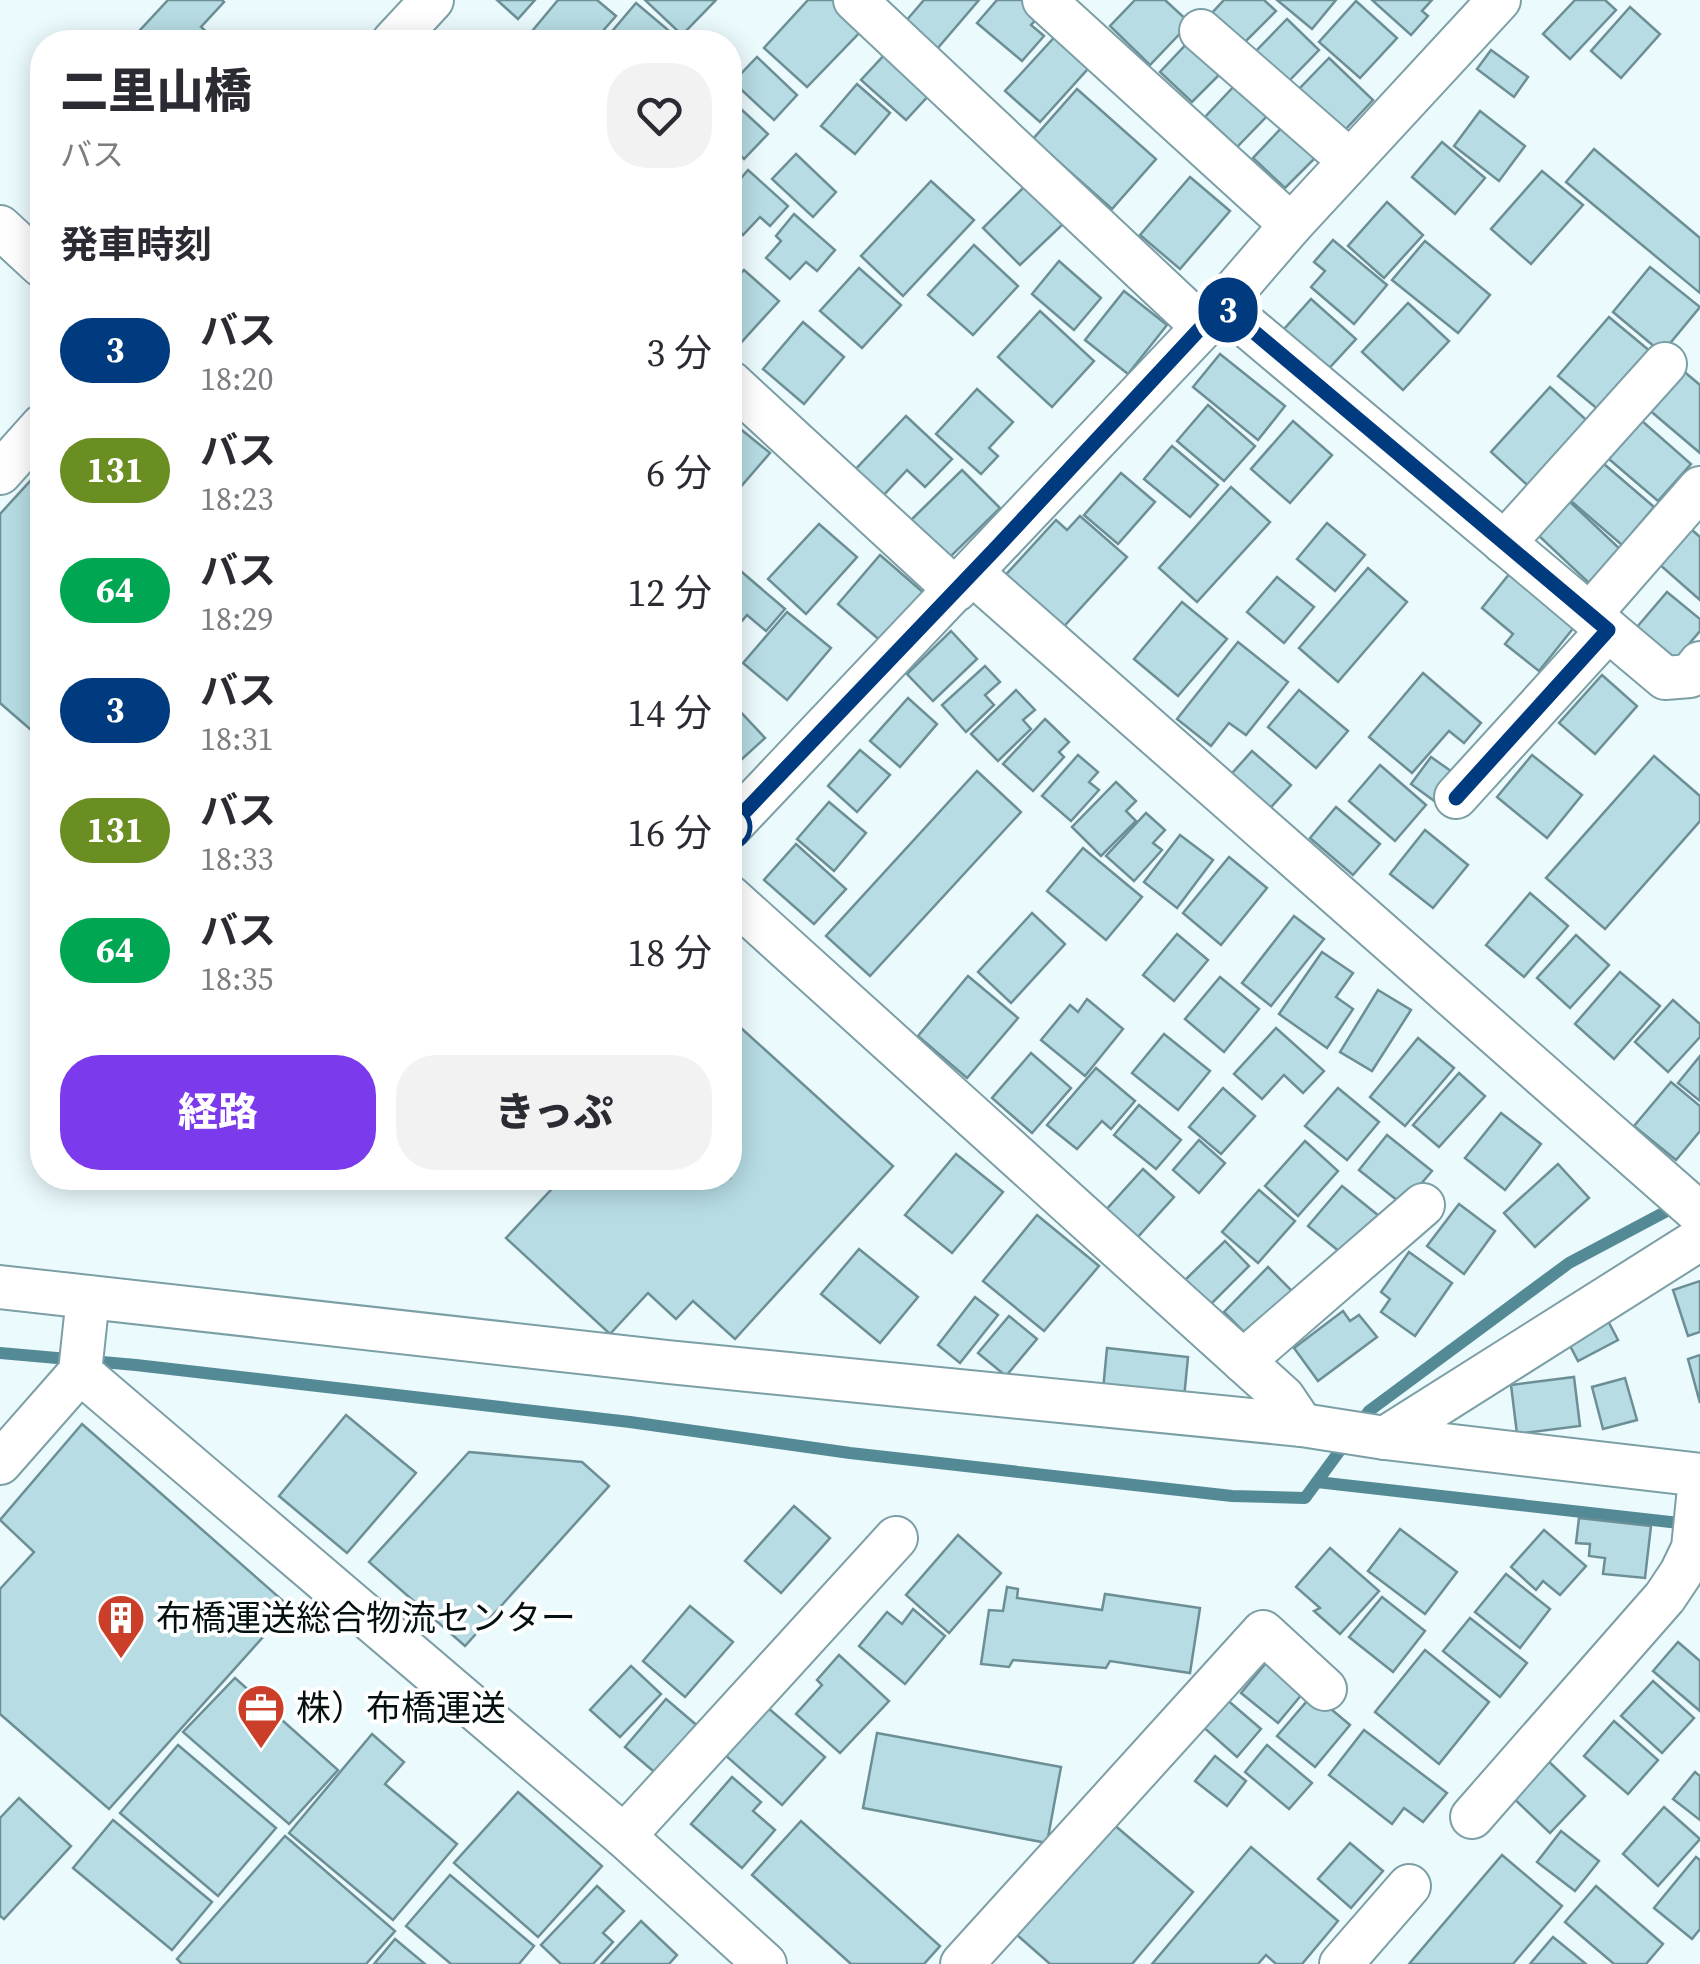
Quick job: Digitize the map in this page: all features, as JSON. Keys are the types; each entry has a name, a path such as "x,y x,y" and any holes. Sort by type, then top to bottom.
{"street":[{"path":"405,30 432,0"},
{"path":"855,0 1213,316 1504,543 1665,678 1690,676 1700,664"},
{"path":"1044,0 1291,225"},
{"path":"742,814 1213,316 1495,2"},
{"path":"1201,32 1350,162"},
{"path":"0,227 30,255"},
{"path":"1504,543 1666,364"},
{"path":"742,392 1700,1214"},
{"path":"0,473 30,439"},
{"path":"1456,798 1599,622 1700,488"},
{"path":"742,908 1283,1397 1302,1425"},
{"path":"1243,1361 1423,1205"},
{"path":"1384,1438 1700,1240"},
{"path":"0,1288 649,1360 1302,1425 1700,1484 1693,1548 1682,1573 1472,1817"},
{"path":"0,1463 80,1372 88,1297"},
{"path":"80,1372 624,1836 764,1964"},
{"path":"624,1836 896,1538"},
{"path":"962,1964 1263,1632 1326,1689"},
{"path":"1341,1964 1409,1886"}],"building":[{"path":"168,0 224,2 201,27 204,30 140,30"},
{"path":"497,0 535,0 518,19"},
{"path":"558,0 597,0 616,16 604,30 533,30"},
{"path":"645,0 716,0 687,30 677,30"},
{"path":"808,0 836,0 865,27 807,87 764,48"},
{"path":"924,0 979,0 937,49 905,22"},
{"path":"997,0 1029,0 1043,12 1031,25 1044,36 1022,61 977,23"},
{"path":"1135,0 1165,0 1190,23 1150,65 1110,26"},
{"path":"1224,0 1264,0 1276,11 1242,45 1210,15"},
{"path":"1277,0 1336,0 1312,29"},
{"path":"1372,0 1432,0 1422,11 1428,16 1411,35"},
{"path":"1575,0 1605,0 1616,10 1570,59 1543,34"},
{"path":"1356,1 1397,38 1360,78 1319,42"},
{"path":"636,3 668,30 613,30"},
{"path":"1630,7 1660,34 1621,78 1591,51"},
{"path":"1287,19 1319,50 1286,84 1254,53"},
{"path":"1061,30 1095,61 1040,122 1005,91"},
{"path":"1193,37 1226,68 1192,102 1160,72"},
{"path":"1491,50 1528,77 1514,97 1477,69"},
{"path":"887,52 931,93 906,120 861,80"},
{"path":"757,57 797,95 774,120 742,90 742,73"},
{"path":"1329,58 1373,100 1344,131 1299,89"},
{"path":"1238,82 1270,113 1237,147 1205,117"},
{"path":"857,84 890,113 855,154 821,126"},
{"path":"1077,89 1156,159 1112,209 1033,139"},
{"path":"742,110 768,134 742,157"},
{"path":"1480,111 1525,146 1499,181 1454,146"},
{"path":"1286,123 1319,154 1285,188 1253,158"},
{"path":"1442,142 1485,178 1455,214 1412,177"},
{"path":"1594,149 1700,238 1700,293 1566,182"},
{"path":"796,154 836,192 813,217 772,179"},
{"path":"748,170 788,206 770,226 760,217 743,235 742,234 742,177"},
{"path":"1542,171 1583,205 1531,264 1491,229"},
{"path":"1190,177 1230,211 1180,269 1140,235"},
{"path":"931,181 974,220 903,296 861,256"},
{"path":"1025,186 1063,224 1020,265 983,228"},
{"path":"1387,202 1423,235 1384,278 1348,246"},
{"path":"794,214 835,250 817,271 806,262 790,279 766,258 781,241 776,236"},
{"path":"1333,240 1387,285 1354,324 1311,287 1325,271 1314,262"},
{"path":"1425,241 1490,295 1458,333 1392,280"},
{"path":"974,245 1018,286 973,335 928,295"},
{"path":"1059,261 1101,298 1074,330 1032,294"},
{"path":"1650,267 1700,307 1662,353 1613,312"},
{"path":"859,268 901,305 862,348 820,311"},
{"path":"742,272 779,301 742,342"},
{"path":"1124,291 1167,325 1128,374 1085,340"},
{"path":"1311,299 1356,339 1322,376 1277,337"},
{"path":"1408,303 1449,341 1403,390 1362,352"},
{"path":"1040,311 1094,361 1052,407 998,357"},
{"path":"1609,317 1651,352 1600,411 1558,376"},
{"path":"803,322 844,357 804,404 763,369"},
{"path":"1220,354 1285,406 1258,440 1193,387"},
{"path":"1681,369 1700,385 1700,453 1647,408"},
{"path":"1550,387 1593,426 1535,492 1491,452"},
{"path":"977,389 1013,422 989,448 998,456 981,474 936,434"},
{"path":"1208,405 1255,446 1224,481 1177,441"},
{"path":"906,416 952,459 925,487 907,470 880,499 852,473"},
{"path":"1293,421 1332,455 1290,503 1251,469"},
{"path":"1642,421 1691,464 1658,501 1609,459"},
{"path":"742,430 770,453 742,485"},
{"path":"1172,446 1218,485 1190,517 1144,479"},
{"path":"1604,464 1654,507 1622,545 1571,501"},
{"path":"962,470 1000,508 946,561 908,523"},
{"path":"1121,473 1155,502 1118,544 1084,515"},
{"path":"30,481 30,729 0,703 0,514"},
{"path":"1231,487 1270,522 1197,602 1159,568"},
{"path":"1569,501 1621,550 1589,583 1538,535"},
{"path":"1080,516 1127,557 1058,633 1001,580 1056,520 1067,530"},
{"path":"1683,522 1700,537 1700,600 1651,557"},
{"path":"1327,523 1365,555 1335,591 1297,559"},
{"path":"819,524 857,557 806,614 768,579"},
{"path":"880,555 925,594 883,643 838,604"},
{"path":"1368,568 1407,602 1338,682 1299,648"},
{"path":"742,572 785,609 766,631 747,615 742,621"},
{"path":"1510,573 1575,626 1539,671 1505,644 1513,634 1482,608"},
{"path":"1277,577 1314,607 1284,643 1247,612"},
{"path":"1667,592 1700,619 1700,631 1676,659 1637,627"},
{"path":"1182,602 1227,639 1178,696 1134,659"},
{"path":"787,612 831,648 787,700 743,663"},
{"path":"951,631 977,659 933,701 907,674"},
{"path":"1238,642 1288,682 1246,735 1229,723 1211,746 1177,719"},
{"path":"985,666 1000,682 985,695 994,705 966,732 942,705"},
{"path":"1423,673 1481,723 1464,743 1449,731 1412,773 1369,737"},
{"path":"1602,675 1637,706 1595,754 1559,723"},
{"path":"1016,690 1035,710 1023,720 1031,729 998,761 971,734"},
{"path":"1299,690 1348,731 1316,768 1268,727"},
{"path":"908,698 937,724 900,767 870,741"},
{"path":"742,713 765,738 742,759"},
{"path":"1045,719 1069,742 1059,752 1064,757 1033,791 1003,764"},
{"path":"860,750 890,775 857,812 828,786"},
{"path":"1252,751 1291,785 1264,815 1225,781"},
{"path":"1078,755 1098,772 1089,782 1099,790 1071,821 1042,796"},
{"path":"1532,755 1582,795 1547,838 1497,797"},
{"path":"1654,756 1700,796 1700,821 1605,929 1546,878"},
{"path":"1431,757 1458,776 1437,803 1411,784"},
{"path":"1380,765 1426,805 1395,841 1349,801"},
{"path":"977,771 1021,812 870,976 826,936"},
{"path":"1116,782 1136,801 1126,811 1136,821 1101,856 1072,827"},
{"path":"829,802 866,833 834,871 797,839"},
{"path":"1336,807 1380,844 1353,875 1310,838"},
{"path":"1146,813 1165,830 1153,843 1162,850 1134,881 1106,856"},
{"path":"1425,830 1468,865 1433,908 1390,874"},
{"path":"1180,835 1213,860 1177,908 1144,882"},
{"path":"796,844 846,889 814,924 764,880"},
{"path":"1083,848 1142,897 1106,940 1047,891"},
{"path":"1229,857 1267,888 1221,945 1183,913"},
{"path":"1530,893 1568,926 1524,977 1486,945"},
{"path":"1032,913 1065,944 1011,1003 978,972"},
{"path":"1294,916 1324,939 1271,1006 1242,983"},
{"path":"1177,934 1208,960 1174,1001 1143,975"},
{"path":"1576,935 1609,965 1570,1008 1537,978"},
{"path":"1322,952 1353,973 1336,997 1353,1009 1327,1048 1279,1014"},
{"path":"1620,972 1660,1006 1614,1059 1575,1024"},
{"path":"968,976 1018,1018 967,1078 918,1036"},
{"path":"1220,977 1259,1009 1224,1052 1185,1019"},
{"path":"1378,990 1411,1010 1372,1071 1340,1052"},
{"path":"1087,999 1123,1029 1085,1076 1041,1040 1070,1005 1078,1012"},
{"path":"1673,1000 1700,1024 1700,1037 1668,1072 1635,1042"},
{"path":"1276,1028 1324,1071 1303,1093 1284,1075 1262,1099 1234,1074"},
{"path":"742,1029 893,1166 735,1339 693,1301 676,1319 648,1293 610,1334 506,1238 551,1190 742,1190"},
{"path":"1164,1034 1210,1071 1178,1110 1132,1073"},
{"path":"1418,1038 1454,1068 1405,1126 1370,1097"},
{"path":"1031,1053 1071,1088 1032,1133 992,1098"},
{"path":"1700,1056 1700,1101 1678,1083"},
{"path":"1096,1068 1135,1101 1111,1129 1102,1121 1077,1149 1047,1125"},
{"path":"1459,1073 1485,1096 1439,1147 1413,1125"},
{"path":"1671,1082 1700,1106 1700,1131 1676,1160 1634,1126"},
{"path":"1223,1088 1255,1116 1221,1154 1189,1127"},
{"path":"1338,1088 1379,1122 1347,1160 1305,1126"},
{"path":"1139,1105 1181,1140 1156,1169 1114,1135"},
{"path":"1501,1113 1541,1144 1505,1190 1465,1158"},
{"path":"1387,1135 1432,1171 1403,1205 1359,1170"},
{"path":"1199,1140 1225,1163 1199,1193 1173,1170"},
{"path":"1305,1141 1338,1171 1298,1216 1265,1186"},
{"path":"956,1154 1003,1192 952,1253 905,1215"},
{"path":"1558,1164 1589,1198 1535,1247 1504,1213"},
{"path":"1143,1169 1174,1197 1136,1239 1105,1211"},
{"path":"1342,1186 1384,1220 1351,1261 1308,1226"},
{"path":"1259,1190 1295,1221 1258,1263 1222,1232"},
{"path":"1459,1204 1495,1231 1464,1274 1427,1246"},
{"path":"1037,1215 1099,1266 1044,1331 983,1281"},
{"path":"1225,1241 1249,1266 1209,1306 1184,1281"},
{"path":"859,1249 918,1297 880,1343 821,1294"},
{"path":"1409,1252 1452,1283 1415,1336 1381,1312 1390,1299 1381,1292"},
{"path":"1268,1267 1293,1292 1249,1337 1224,1312"},
{"path":"1700,1281 1700,1332 1688,1336 1673,1290"},
{"path":"975,1297 998,1315 960,1363 938,1345"},
{"path":"1343,1311 1350,1321 1359,1315 1377,1337 1318,1381 1294,1348"},
{"path":"1009,1316 1037,1339 1006,1376 978,1353"},
{"path":"1607,1319 1618,1340 1578,1361 1567,1340"},
{"path":"1107,1348 1188,1357 1184,1398 1103,1390"},
{"path":"1700,1355 1700,1403 1688,1359"},
{"path":"1574,1377 1580,1426 1517,1434 1511,1385"},
{"path":"1625,1378 1637,1420 1603,1429 1592,1387"},
{"path":"346,1415 416,1473 347,1553 279,1496"},
{"name":"布橋運送総合物流センター","path":"82,1424 290,1607 109,1809 0,1714 0,1589 34,1552 0,1520"},
{"path":"469,1452 582,1462 609,1486 465,1646 369,1562"},
{"path":"794,1506 830,1538 781,1593 745,1561"},
{"path":"1579,1518 1651,1526 1645,1578 1603,1574 1605,1558 1589,1556 1590,1544 1576,1543"},
{"path":"1400,1529 1457,1572 1425,1614 1368,1571"},
{"path":"1544,1530 1586,1566 1560,1595 1543,1581 1536,1590 1511,1567"},
{"path":"958,1535 1001,1573 949,1633 906,1595"},
{"path":"1330,1548 1379,1591 1340,1634 1314,1611 1320,1608 1296,1587"},
{"path":"1506,1574 1550,1609 1520,1648 1475,1612"},
{"path":"1007,1587 1018,1589 1017,1598 1102,1610 1105,1594 1200,1608 1190,1673 1110,1661 1106,1668 1013,1660 1009,1667 981,1664 989,1610 1003,1611"},
{"path":"1382,1597 1425,1631 1393,1672 1349,1637"},
{"path":"690,1606 733,1642 685,1697 643,1661"},
{"path":"913,1609 945,1636 905,1684 859,1646 887,1612 902,1624"},
{"path":"1470,1618 1527,1663 1500,1697 1443,1651"},
{"path":"1678,1642 1700,1661 1700,1711 1653,1671"},
{"path":"1425,1650 1489,1702 1439,1764 1375,1712"},
{"path":"839,1655 889,1701 840,1753 796,1714 822,1685 817,1680"},
{"path":"1271,1657 1308,1687 1278,1723 1241,1693"},
{"path":"631,1666 661,1694 620,1737 590,1710"},
{"name":"株）布橋運送","path":"235,1678 338,1770 289,1824 183,1732"},
{"path":"1653,1681 1694,1718 1662,1753 1621,1716"},
{"path":"1313,1694 1350,1725 1315,1767 1277,1736"},
{"path":"1225,1698 1261,1729 1237,1757 1201,1725"},
{"path":"666,1699 700,1728 659,1776 625,1747"},
{"path":"767,1707 825,1757 782,1805 725,1755"},
{"path":"1614,1721 1658,1760 1628,1794 1584,1756"},
{"path":"1364,1730 1447,1793 1423,1822 1404,1808 1392,1824 1329,1775"},
{"path":"877,1733 1061,1767 1047,1843 863,1808"},
{"path":"372,1734 404,1762 385,1784 457,1844 393,1920 289,1833"},
{"path":"178,1745 276,1828 218,1896 120,1813"},
{"path":"1267,1745 1312,1783 1289,1809 1245,1772"},
{"path":"1215,1756 1246,1781 1227,1806 1195,1781"},
{"path":"1543,1756 1585,1796 1550,1833 1508,1793"},
{"path":"1695,1772 1700,1776 1700,1820 1673,1799"},
{"path":"732,1777 761,1802 753,1811 775,1830 742,1868 691,1824"},
{"path":"518,1792 602,1866 538,1937 454,1863"},
{"path":"19,1798 71,1846 4,1919 0,1916 0,1818"},
{"path":"1664,1807 1700,1839 1658,1886 1623,1854"},
{"path":"113,1820 212,1902 172,1950 73,1868"},
{"path":"801,1821 940,1946 924,1964 851,1964 752,1875"},
{"path":"1112,1823 1193,1892 1132,1964 1050,1964 1016,1934"},
{"path":"1561,1831 1599,1861 1575,1891 1537,1862"},
{"path":"285,1836 395,1931 366,1964 182,1964 177,1959"},
{"path":"1350,1843 1383,1871 1351,1908 1318,1879"},
{"path":"1251,1847 1338,1921 1302,1964 1276,1964 1266,1955 1258,1964 1152,1964"},
{"path":"1502,1855 1562,1906 1513,1964 1409,1964"},
{"path":"1696,1857 1700,1860 1700,1929 1692,1939 1654,1908"},
{"path":"450,1875 534,1946 519,1964 451,1964 406,1926"},
{"path":"597,1886 624,1911 603,1933 613,1942 593,1964 561,1964 541,1945"},
{"path":"1596,1886 1663,1944 1646,1964 1614,1964 1565,1922"},
{"path":"641,1921 677,1955 669,1964 601,1964"},
{"path":"1553,1937 1586,1964 1530,1964"},
{"path":"395,1939 425,1964 374,1964"}],"waterway":[{"path":"0,1353 630,1422 850,1453 1232,1496 1305,1498 1369,1411 1569,1263 1680,1204"},
{"path":"1317,1482 1688,1524"}],"bus line":[{"name":"3","path":"742,814 1222,305 1608,630 1456,798"}],"place":[{"name":"布橋運送総合物流センター","path":"121,1660"},
{"name":"株）布橋運送","path":"261,1750"}]}
